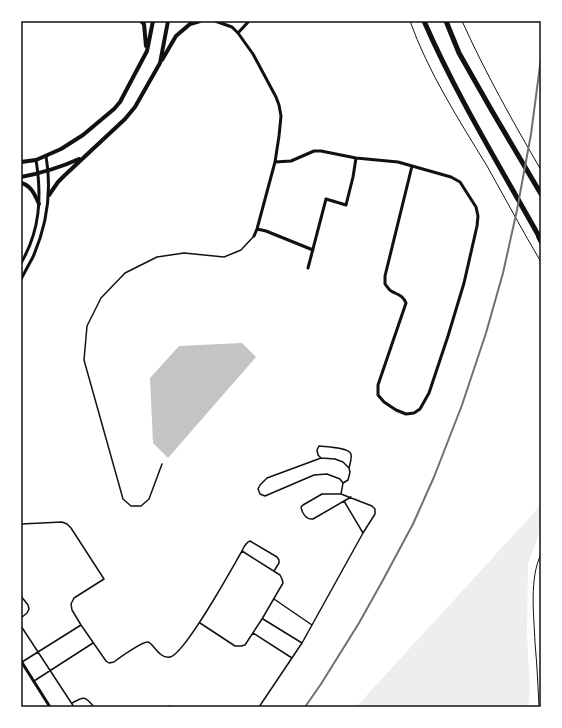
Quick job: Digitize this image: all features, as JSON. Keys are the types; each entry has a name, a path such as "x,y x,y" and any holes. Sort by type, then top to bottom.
{"main road":[{"path":"424,21 441,59 540,239"},
{"path":"446,21 459,53 541,194"}],"street":[{"path":"141,21 144,24 147,51"},
{"path":"21,162 36,160 62,149 84,135 114,109 120,102 147,51 153,21"},
{"path":"160,63 168,21"},
{"path":"49,195 58,182 125,119 135,107 176,36 190,24 200,21"},
{"path":"215,21 232,27 253,54 276,97 281,116 280,136 275,162 254,236"},
{"path":"238,33 249,21"},
{"path":"275,162 291,161 314,151 356,158 398,162 451,177 460,182 476,206 478,216 477,226 464,282 429,393 420,409 414,413 406,414 396,410 384,402 378,395 378,385 406,303 400,294 390,290 385,284 385,276 412,166"},
{"path":"21,279 32,258 41,235 49,195 46,156"},
{"path":"21,177 60,168 83,158"},
{"path":"308,268 326,200 346,205 356,158"},
{"path":"21,263 34,236 39,204 36,160"},
{"path":"21,183 30,187 39,204"},
{"path":"257,229 266,231 312,250"},
{"path":"21,662 50,707"}],"lane":[{"path":"162,464 149,499 141,506 131,506 123,499 84,360 88,326 101,298 125,273 156,257 184,253 224,257 241,250 254,236"},
{"path":"321,458 318,455 317,450 319,446 341,449 348,451 351,454 349,468 350,472 348,480 343,483 341,494"},
{"path":"343,483 340,479 327,474 314,475 265,496 260,494 258,489 267,478 321,458 335,459 343,462 349,468"},
{"path":"259,707 302,643 375,514 375,509 372,506 351,497 341,494 322,494 301,507 308,518 313,519 351,497"},
{"path":"344,501 363,534"},
{"path":"21,524 62,522 67,524 104,579 74,598 71,604 72,610 81,625 106,662 109,663 114,662 147,642 157,652 165,657 170,657 176,654 200,623 242,552 245,544 250,541 277,557 279,563 274,571"},
{"path":"200,623 235,646 241,646 253,633 274,599 283,583 280,575 242,552"},
{"path":"21,596 28,605 29,609 21,618"},
{"path":"274,599 312,625"},
{"path":"262,619 302,643"},
{"path":"21,662 38,653 81,625"},
{"path":"21,626 74,707"},
{"path":"253,633 292,658"},
{"path":"33,681 93,643"},
{"path":"72,703 81,698 85,698 94,707"}],"path":[{"path":"410,21 428,64 541,262"},
{"path":"462,21 520,136 541,170"},
{"path":"539,707 533,610 534,585 538,560 541,554"}],"shaded area":[{"path":"541,505 541,529 528,563 527,633 530,691 528,707 356,707"}],"building":[{"path":"242,343 256,357 168,458 153,443 150,378 179,346"}],"railway":[{"path":"305,707 359,623 413,524 434,477 462,405 486,333 503,273 517,210 531,134 541,58"}]}
